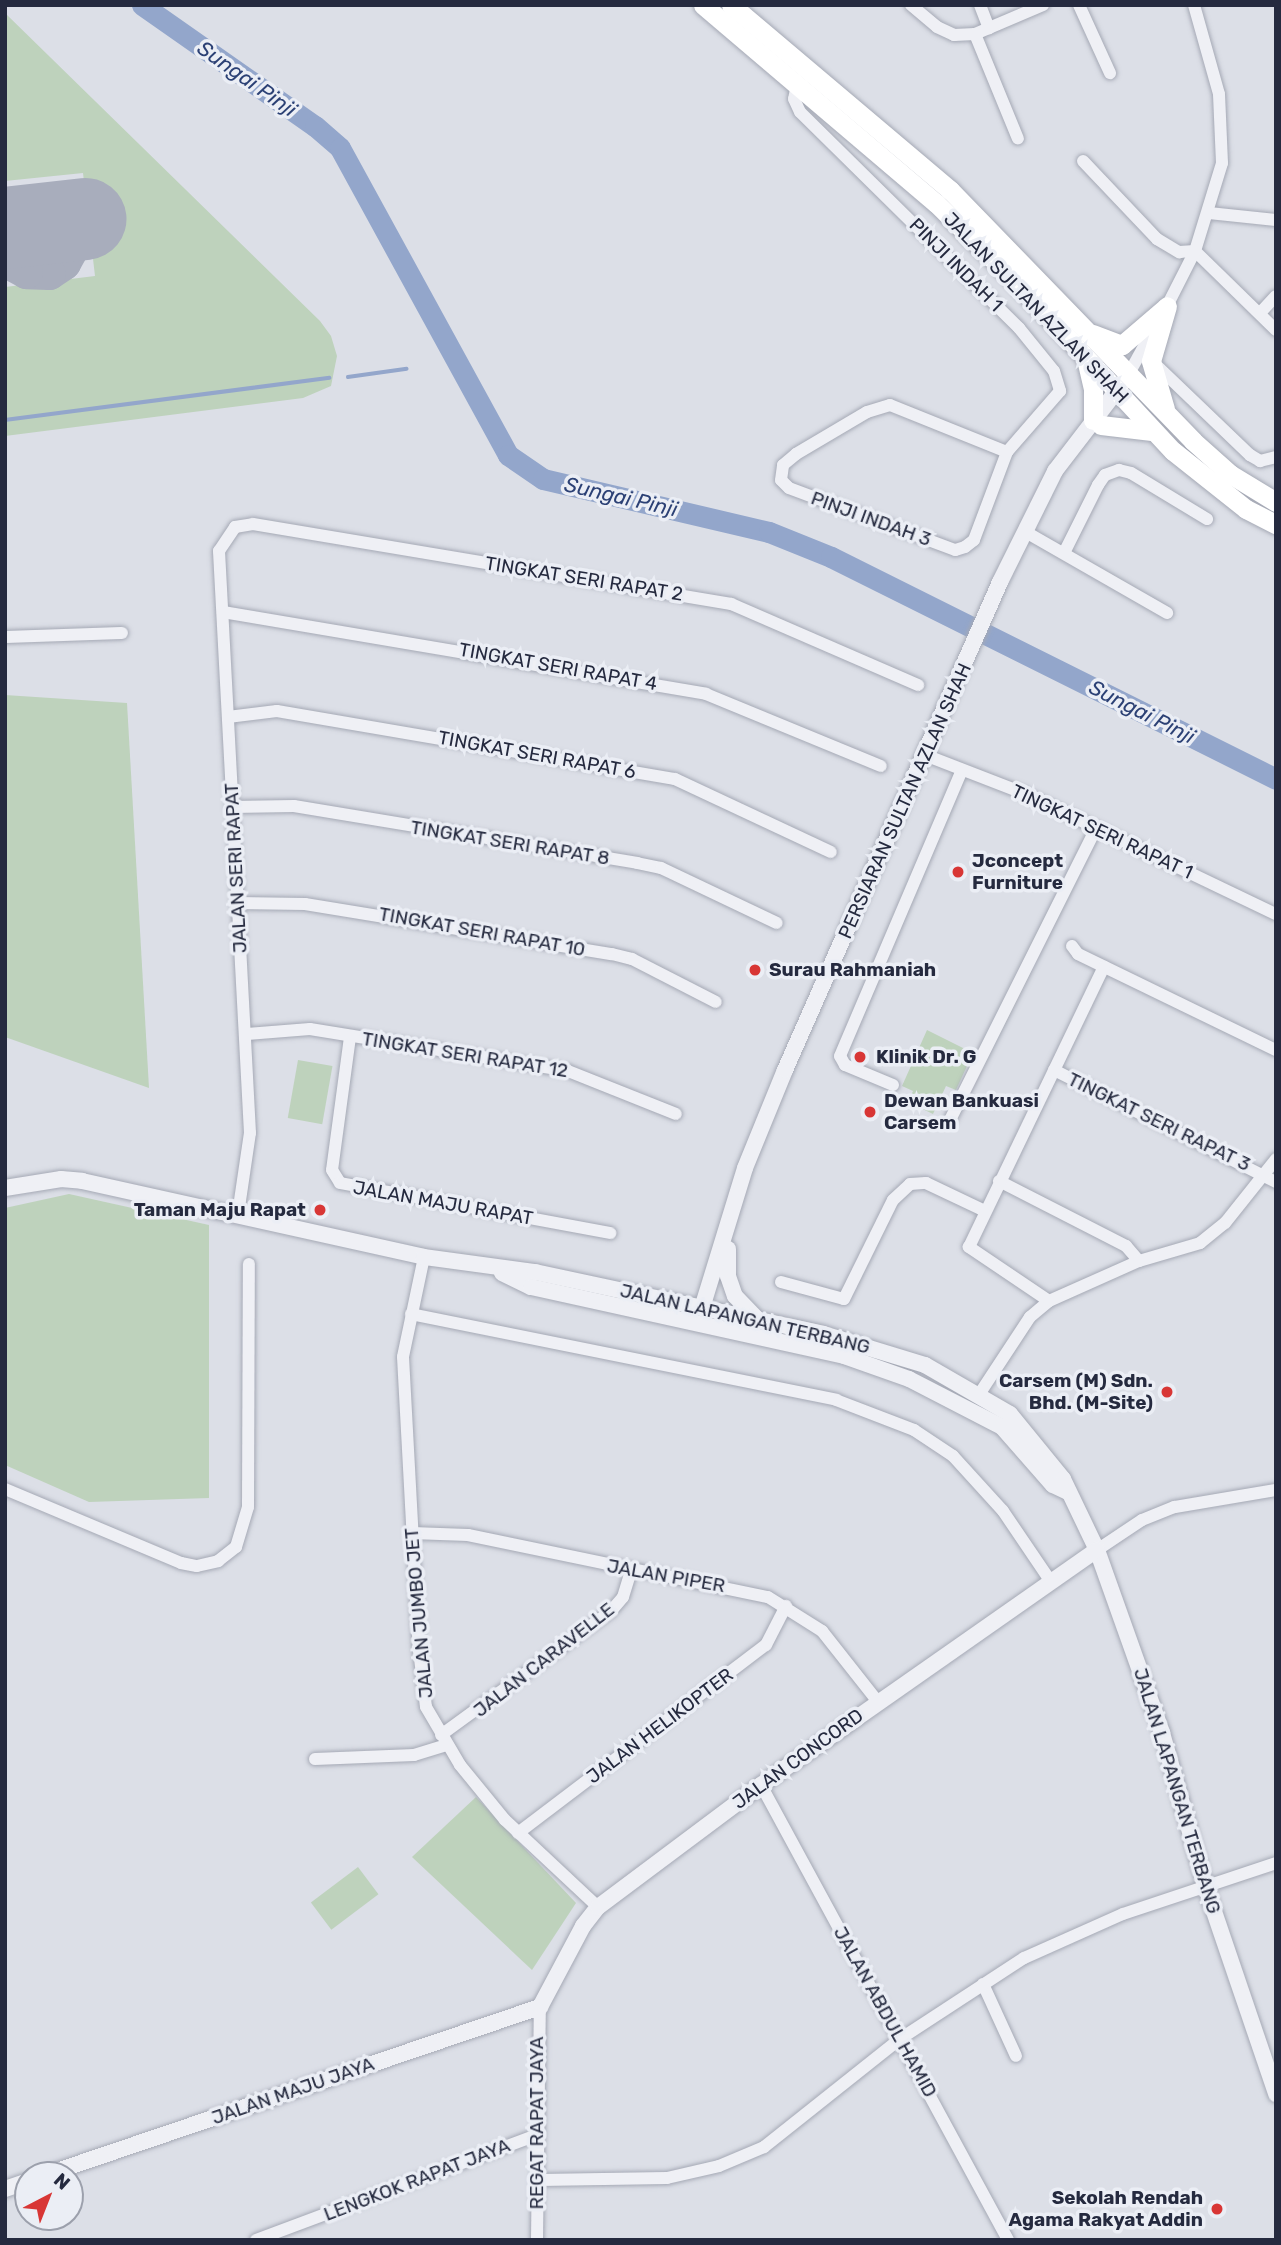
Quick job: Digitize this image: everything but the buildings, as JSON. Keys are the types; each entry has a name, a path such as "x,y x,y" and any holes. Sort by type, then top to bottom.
{"main road":[{"name":"JALAN SULTAN AZLAN SHAH","path":"703,5 936,203 1085,357 1122,389 1170,419 1230,474 1276,502"},
{"name":"JALAN SULTAN AZLAN SHAH","path":"731,5 950,190 1083,329 1152,431 1208,481 1276,524"},
{"path":"1083,329 1106,342 1122,345 1167,306"},
{"path":"1167,306 1151,361 1170,419"},
{"path":"1085,357 1093,388 1097,423 1152,431"}],"street":[{"path":"911,5 937,27 954,35 975,34 1043,5"},
{"path":"980,5 989,28"},
{"path":"1079,5 1110,73"},
{"path":"1122,389 1195,251 1209,213 1222,163 1223,121 1194,5"},
{"path":"975,34 1018,139"},
{"name":"PINJI INDAH 1","path":"797,85 794,99 800,112 993,300 1059,380 1053,401 1007,452"},
{"path":"1083,161 1157,239 1179,252 1195,251 1276,330"},
{"path":"1209,213 1276,220"},
{"path":"1260,313 1276,296"},
{"path":"1151,361 1250,454 1260,461 1276,457"},
{"name":"PERSIARAN SULTAN AZLAN SHAH","path":"707,1311 751,1171 1004,584 1028,533 1097,423 1122,389"},
{"name":"PINJI INDAH 3","path":"890,405 1007,452 974,540 955,550 789,488 781,480 783,465 796,454 867,412 890,405"},
{"path":"1064,554 1098,485 1105,475 1119,470 1131,473 1207,519"},
{"name":"TINGKAT SERI RAPAT 2","path":"235,527 253,524 731,604 918,685"},
{"name":"JALAN SERI RAPAT","path":"235,527 219,551 237,903 247,1034 250,1133 238,1214"},
{"path":"1028,533 1167,613"},
{"name":"TINGKAT SERI RAPAT 4","path":"223,612 706,694 881,766"},
{"path":"5,637 122,633"},
{"name":"TINGKAT SERI RAPAT 6","path":"228,718 277,711 675,779 831,852"},
{"name":"PERSIARAN SULTAN AZLAN SHAH","path":"707,1311 715,1272 745,1168 785,1070 929,756"},
{"name":"TINGKAT SERI RAPAT 1","path":"929,756 1097,828 1276,914"},
{"path":"893,1085 845,1065 840,1056 962,769"},
{"name":"TINGKAT SERI RAPAT 8","path":"232,807 294,806 637,863 661,869 777,923"},
{"path":"951,1118 1097,828"},
{"name":"TINGKAT SERI RAPAT 10","path":"237,903 306,904 632,958 716,1002"},
{"path":"1072,946 1104,967 1276,1050"},
{"path":"1049,1301 973,1253 970,1240 1104,967"},
{"name":"TINGKAT SERI RAPAT 12","path":"247,1034 310,1030 580,1073 676,1114"},
{"name":"JALAN MAJU RAPAT","path":"350,1037 332,1170 340,1183 610,1233"},
{"name":"TINGKAT SERI RAPAT 3","path":"1054,1070 1276,1182"},
{"path":"946,1396 969,1398 980,1393 1030,1317 1049,1301 1139,1261 1200,1243 1225,1223 1276,1158"},
{"name":"JALAN LAPANGAN TERBANG","path":"5,1188 61,1179 82,1181 424,1257 493,1269 535,1272 758,1320 919,1363 980,1393 1031,1434 1068,1492 1097,1550 1162,1733 1205,1885 1276,2094"},
{"path":"999,1181 1126,1245 1139,1261"},
{"path":"781,1282 844,1299 893,1200 910,1184 926,1183 985,1210"},
{"path":"728,1249 728,1276 735,1296 758,1320"},
{"name":"JALAN JUMBO JET","path":"424,1257 403,1357 423,1691 444,1740 518,1833 598,1907"},
{"path":"5,1489 181,1563 197,1566 218,1561 236,1547 248,1507 249,1264"},
{"name":"JALAN LAPANGAN TERBANG","path":"493,1269 531,1287 857,1361 946,1396 1002,1427 1053,1485 1068,1492"},
{"path":"660,1299 697,1296 715,1272"},
{"path":"579,1297 683,1315 707,1311 800,1346"},
{"path":"411,1314 836,1401 914,1430 953,1455 1003,1511 1051,1581"},
{"path":"980,1393 986,1410 1002,1427"},
{"path":"1097,1550 1142,1520 1175,1507 1276,1490"},
{"name":"JALAN PIPER","path":"412,1533 468,1535 631,1571 745,1590 786,1606 836,1646 878,1702"},
{"name":"JALAN CONCORD","path":"540,2007 583,1926 598,1907 761,1785 1097,1550"},
{"name":"JALAN CARAVELLE","path":"315,1759 414,1755 444,1740 611,1611 623,1597 631,1571"},
{"name":"JALAN HELIKOPTER","path":"518,1833 766,1645 786,1606"},
{"name":"JALAN ABDUL HAMID","path":"761,1785 1009,2240"},
{"path":"540,2180 667,2178 719,2166 764,2147 900,2039 983,1984 1074,1933 1205,1885 1276,1863"},
{"path":"983,1984 1016,2056"},
{"name":"REGAT RAPAT JAYA","path":"537,2240 540,2180 540,2007"},
{"name":"JALAN MAJU JAYA","path":"84,2162 540,2007"},
{"name":"LENGKOK RAPAT JAYA","path":"256,2240 539,2134"}],"green space":[{"path":"5,13 320,321 331,336 337,356 331,386 303,398 5,436 5,287 95,276 83,173 5,181"},
{"path":"5,695 127,703 149,1088 5,1037"},
{"path":"927,1030 973,1053 956,1090 946,1086 933,1114 908,1102 913,1091 902,1086"},
{"path":"298,1060 332,1066 322,1124 288,1118"},
{"path":"69,1194 209,1225 209,1498 89,1502 5,1465 5,1208"},
{"path":"476,1797 576,1903 532,1970 412,1857"},
{"path":"358,1867 378,1894 331,1930 311,1903"}],"waterway":[{"name":"Sungai Pinji","path":"142,5 315,126 340,148 508,455 543,479 769,532 831,557 1276,779"},
{"path":"348,377 406,369"},
{"path":"5,420 329,378"}],"taxiway":[{"path":"5,213 32,203 53,204 70,217 75,243 64,263 49,273 26,272 5,261"}],"runway":[{"path":"5,228 85,219"}],"place":[{"name":"Jconcept Furniture","path":"958,872"},
{"name":"Surau Rahmaniah","path":"755,970"},
{"name":"Klinik Dr. G","path":"860,1057"},
{"name":"Dewan Bankuasi Carsem","path":"870,1112"},
{"name":"Taman Maju Rapat","path":"320,1210"},
{"name":"Carsem (M) Sdn. Bhd. (M-Site)","path":"1167,1392"},
{"name":"Sekolah Rendah Agama Rakyat Addin","path":"1217,2209"}]}
